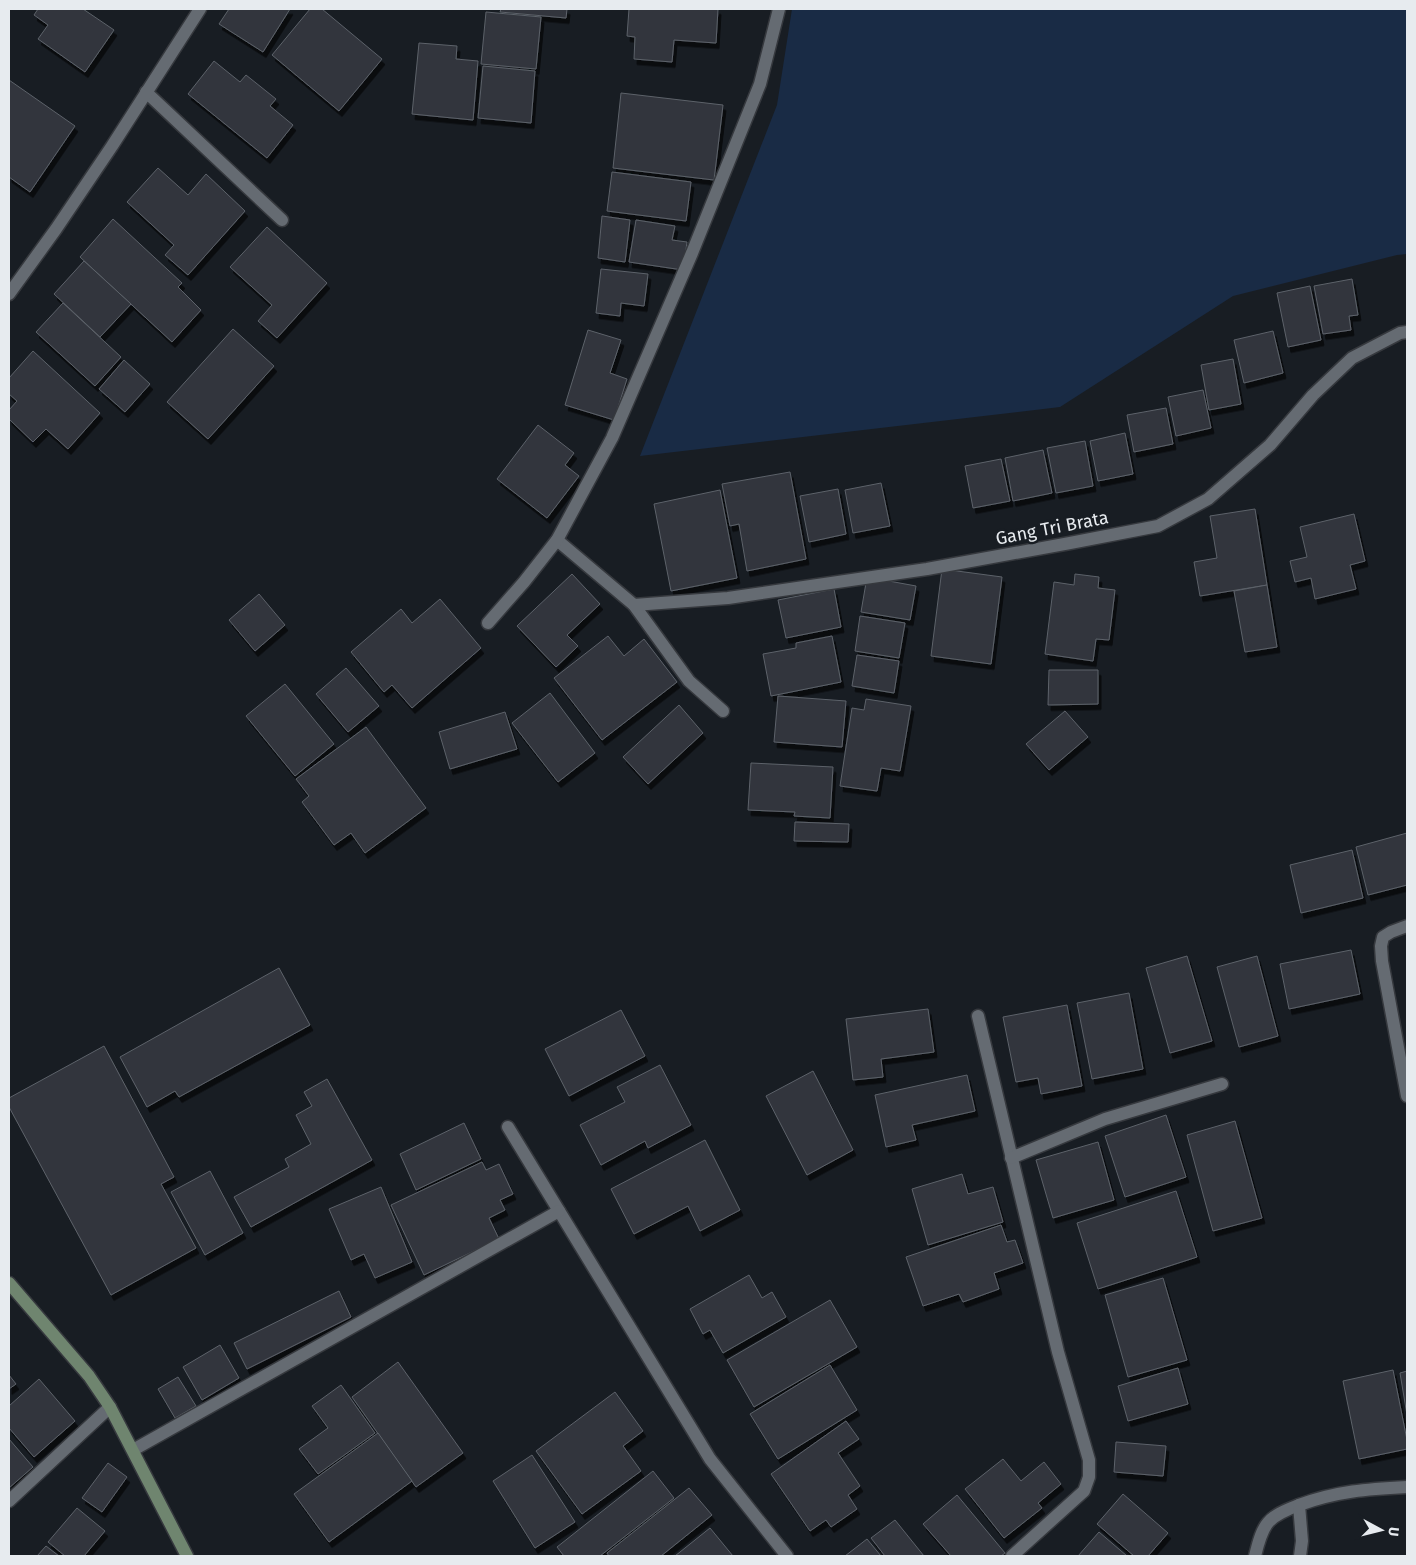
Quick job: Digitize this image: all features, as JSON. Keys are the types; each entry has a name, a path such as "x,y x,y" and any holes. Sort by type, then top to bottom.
{"street":[{"path":"9,294 107,154 200,9"},
{"path":"488,624 557,540 612,438 692,253 760,84 779,9"},
{"path":"146,92 282,220"},
{"name":"Gang Tri Brata","path":"634,605 728,598 927,569 1158,526 1208,499 1270,445 1313,395 1352,358 1400,333 1407,332"},
{"path":"557,540 634,605 689,681 722,711"},
{"path":"1407,926 1384,937 1381,946 1387,990 1407,1096"},
{"path":"978,1016 1058,1352 1089,1460 1089,1477 1084,1491 1012,1556"},
{"path":"1011,1158 1105,1120 1222,1084"},
{"path":"508,1127 710,1459 787,1556"},
{"path":"133,1450 559,1211"},
{"path":"9,1283 89,1376 110,1407 187,1556"},
{"path":"9,1501 110,1407"},
{"path":"1255,1556 1260,1535 1271,1518 1281,1511 1319,1498 1358,1489 1407,1486"},
{"path":"1299,1504 1302,1541 1300,1556"}],"shaded area":[{"path":"792,9 1407,9 1407,254 1233,296 1060,407 640,456 777,105"}],"building":[{"path":"38,9 83,9 114,30 85,72 38,39 48,25 34,15"},
{"path":"229,9 290,9 263,52 219,24"},
{"path":"310,9 322,9 382,59 339,111 272,55"},
{"path":"501,9 567,9 566,18 500,12"},
{"path":"629,9 718,9 716,43 674,40 672,62 634,59 635,37 627,36"},
{"path":"486,12 541,17 536,69 481,64"},
{"path":"419,43 457,46 456,59 478,61 473,120 412,114"},
{"path":"214,61 240,82 246,75 276,99 270,106 293,125 267,158 188,94"},
{"path":"483,66 535,71 531,123 478,118"},
{"path":"9,80 75,126 30,192 9,177"},
{"path":"621,93 723,105 714,180 613,168"},
{"path":"158,168 188,195 206,174 245,211 188,275 165,255 174,245 127,202"},
{"path":"612,172 691,182 686,221 607,211"},
{"path":"602,216 630,220 625,262 598,258"},
{"path":"113,219 182,283 178,287 201,310 172,342 80,257"},
{"path":"636,220 675,226 672,240 687,242 683,270 629,262"},
{"path":"267,227 327,283 277,338 258,321 272,305 230,267"},
{"path":"84,261 131,304 100,337 54,294"},
{"path":"601,269 648,274 644,306 621,303 620,316 596,313"},
{"path":"1352,279 1358,315 1349,316 1351,330 1323,334 1314,286"},
{"path":"1310,286 1321,340 1288,347 1277,293"},
{"path":"63,303 121,357 95,386 36,332"},
{"path":"233,329 274,366 208,439 167,402"},
{"path":"588,330 621,340 610,373 627,379 614,420 565,405"},
{"path":"1273,331 1283,373 1244,383 1234,340"},
{"path":"33,351 100,413 68,449 46,429 33,442 9,419 9,410 17,401 9,394 9,378"},
{"path":"1233,359 1241,404 1209,410 1201,365"},
{"path":"124,360 150,384 125,412 99,389"},
{"path":"1203,390 1211,428 1176,436 1168,397"},
{"path":"1166,408 1173,444 1134,452 1127,415"},
{"path":"538,425 574,453 565,465 579,476 547,518 497,479"},
{"path":"1125,433 1133,474 1098,481 1090,441"},
{"path":"1085,441 1093,486 1056,493 1047,448"},
{"path":"1043,450 1052,493 1013,501 1005,458"},
{"path":"1001,459 1010,501 973,508 965,466"},
{"path":"790,472 806,559 747,571 739,524 730,526 722,484"},
{"path":"881,483 890,526 853,533 845,490"},
{"path":"838,489 846,534 809,542 800,496"},
{"path":"720,490 737,578 671,591 654,504"},
{"path":"1255,509 1267,585 1200,596 1194,562 1217,558 1210,516"},
{"path":"1354,514 1365,561 1350,565 1356,589 1315,599 1311,578 1295,582 1290,561 1307,557 1300,527"},
{"path":"942,569 1002,577 991,664 931,656"},
{"path":"572,574 600,604 567,635 578,646 556,667 517,626"},
{"path":"1075,574 1099,577 1098,588 1115,590 1109,640 1096,639 1093,661 1045,654 1054,582 1074,585"},
{"path":"867,577 916,586 910,620 861,612"},
{"path":"1267,585 1277,647 1245,652 1234,591"},
{"path":"834,589 841,627 786,638 778,600"},
{"path":"259,594 285,625 255,651 229,620"},
{"path":"440,599 481,648 412,708 392,685 384,692 351,652 401,609 412,623"},
{"path":"860,616 905,623 899,658 855,651"},
{"path":"608,636 624,656 644,639 677,682 602,740 554,678"},
{"path":"832,636 841,682 771,696 763,654 796,648 796,643"},
{"path":"857,655 899,661 894,693 852,686"},
{"path":"346,668 379,706 348,732 316,694"},
{"path":"1049,670 1098,670 1098,704 1048,705"},
{"path":"285,684 334,744 295,776 246,716"},
{"path":"550,693 595,753 558,782 512,723"},
{"path":"778,696 846,701 842,747 774,742"},
{"path":"866,699 911,706 900,771 881,768 877,791 840,786 852,708 864,710"},
{"path":"679,705 703,733 648,784 623,757"},
{"path":"1065,711 1088,737 1049,770 1026,744"},
{"path":"505,712 517,749 450,769 439,732"},
{"path":"366,727 426,808 365,853 351,833 334,845 302,802 309,796 296,779"},
{"path":"751,763 833,767 830,818 794,816 795,812 748,810"},
{"path":"795,822 849,824 848,842 794,841"},
{"path":"1407,833 1407,885 1368,895 1356,847"},
{"path":"1352,850 1363,898 1301,913 1290,865"},
{"path":"1351,950 1360,994 1289,1009 1280,964"},
{"path":"1187,956 1212,1041 1170,1053 1146,968"},
{"path":"1257,956 1278,1036 1239,1047 1217,967"},
{"path":"279,968 310,1025 179,1097 175,1091 147,1107 120,1057"},
{"path":"1129,993 1143,1069 1092,1079 1077,1003"},
{"path":"1067,1005 1082,1086 1041,1094 1038,1078 1016,1082 1003,1017"},
{"path":"928,1009 934,1052 881,1059 883,1077 853,1080 846,1019"},
{"path":"621,1010 645,1056 569,1096 545,1049"},
{"path":"104,1046 174,1177 161,1184 196,1248 111,1295 9,1107 9,1098"},
{"path":"660,1065 691,1125 648,1148 645,1141 601,1165 580,1125 625,1102 617,1087"},
{"path":"813,1071 853,1150 807,1175 766,1096"},
{"path":"967,1075 975,1111 912,1125 916,1140 886,1147 875,1095"},
{"path":"327,1079 372,1160 251,1227 234,1197 289,1167 285,1159 311,1144 296,1115 312,1106 304,1092"},
{"path":"1166,1115 1186,1177 1125,1197 1105,1136"},
{"path":"1235,1121 1262,1218 1213,1231 1187,1135"},
{"path":"464,1123 481,1159 416,1190 400,1154"},
{"path":"705,1140 740,1210 700,1231 688,1206 634,1234 611,1189"},
{"path":"1098,1142 1114,1200 1053,1218 1036,1160"},
{"path":"482,1162 486,1170 499,1164 513,1194 500,1200 505,1210 489,1218 499,1239 424,1275 391,1205"},
{"path":"210,1171 243,1233 205,1255 171,1192"},
{"path":"962,1174 968,1194 993,1187 1003,1222 928,1245 912,1189"},
{"path":"381,1187 412,1262 375,1278 364,1254 351,1260 329,1209"},
{"path":"1176,1191 1197,1257 1098,1289 1077,1223"},
{"path":"1001,1225 1007,1242 1015,1240 1023,1263 994,1273 999,1289 963,1302 959,1294 923,1306 906,1257"},
{"path":"749,1275 762,1298 772,1292 786,1317 723,1353 710,1330 703,1334 690,1309"},
{"path":"1163,1278 1187,1360 1128,1377 1105,1295"},
{"path":"339,1291 351,1317 247,1369 234,1343"},
{"path":"830,1300 857,1347 754,1407 727,1360"},
{"path":"220,1345 239,1378 202,1400 183,1367"},
{"path":"398,1362 463,1453 416,1487 352,1397"},
{"path":"830,1365 857,1410 778,1459 750,1414"},
{"path":"1178,1368 1188,1404 1128,1421 1118,1386"},
{"path":"1393,1370 1407,1440 1407,1449 1359,1459 1343,1381"},
{"path":"1407,1371 1407,1415 1400,1373"},
{"path":"9,1375 16,1384 9,1389"},
{"path":"178,1377 196,1406 175,1418 158,1389"},
{"path":"39,1379 75,1421 34,1457 9,1428 9,1406"},
{"path":"341,1385 375,1433 318,1474 299,1449 328,1428 312,1406"},
{"path":"615,1392 643,1431 623,1446 641,1471 582,1514 536,1451"},
{"path":"846,1421 859,1439 838,1453 860,1486 848,1495 857,1509 831,1527 826,1520 810,1531 771,1474"},
{"path":"378,1433 412,1481 329,1542 294,1494"},
{"path":"9,1439 33,1467 9,1488"},
{"path":"1116,1442 1166,1446 1163,1476 1114,1472"},
{"path":"532,1455 575,1522 535,1548 493,1481"},
{"path":"1003,1459 1021,1481 1044,1462 1061,1484 1038,1503 1042,1508 1004,1538 965,1489"},
{"path":"108,1463 127,1477 102,1512 82,1498"},
{"path":"653,1471 674,1498 600,1556 564,1556 557,1547"},
{"path":"689,1488 712,1515 661,1556 609,1556 607,1553"},
{"path":"1123,1494 1168,1533 1148,1556 1134,1556 1097,1524"},
{"path":"957,1495 1005,1553 1001,1556 951,1556 923,1524"},
{"path":"77,1508 105,1531 84,1556 65,1556 48,1542"},
{"path":"895,1520 924,1556 885,1556 871,1538"},
{"path":"710,1528 733,1556 675,1556"},
{"path":"1099,1532 1127,1556 1078,1556"},
{"path":"867,1539 881,1556 845,1556"},
{"path":"46,1546 59,1556 37,1556"}]}
